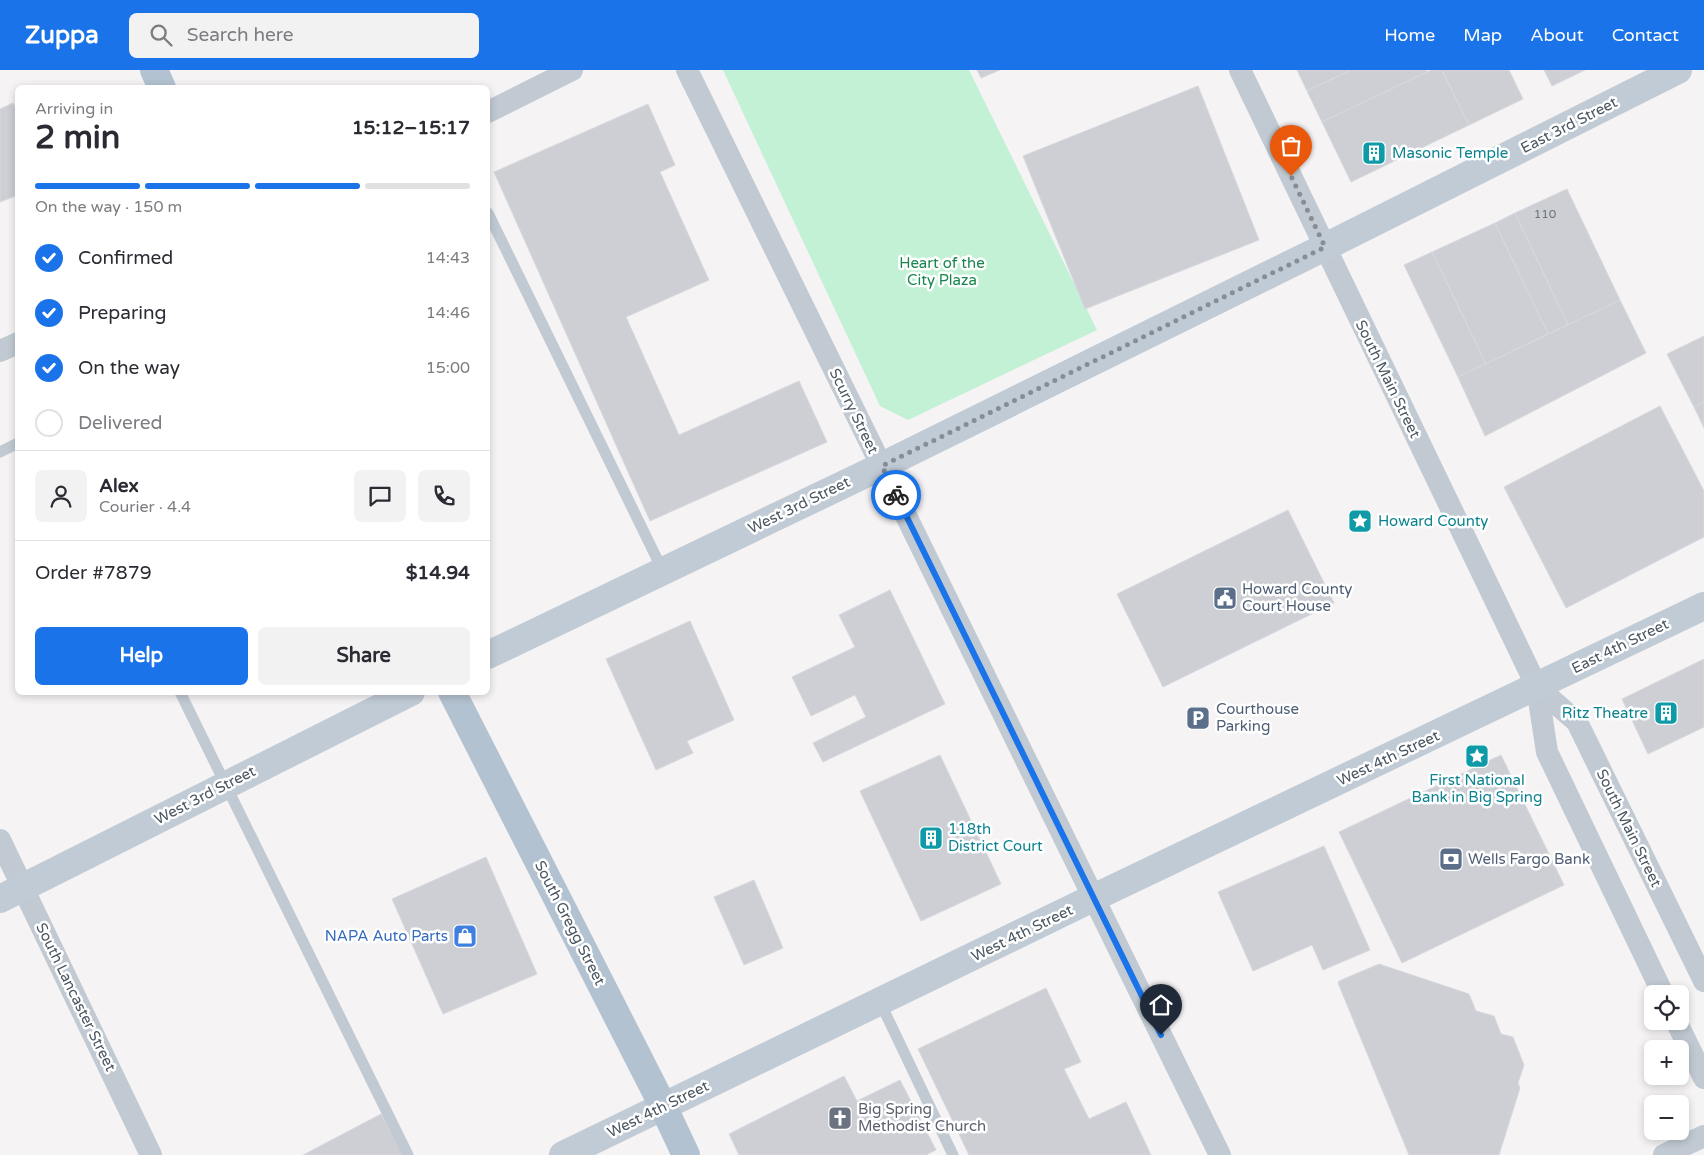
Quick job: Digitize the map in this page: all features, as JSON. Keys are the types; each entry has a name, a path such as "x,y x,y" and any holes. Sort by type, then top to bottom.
{"main road":[{"path":"154,70 161,85"},
{"name":"East 3rd Street","path":"1325,247 1678,70"},
{"name":"West 3rd Street","path":"490,654 882,466 1325,247"},
{"name":"East 4th Street","path":"1537,687 1704,606"},
{"name":"West 4th Street","path":"563,1155 1093,898 1537,687"},
{"name":"West 3rd Street","path":"12,893 405,695"},
{"name":"South Gregg Street","path":"454,695 663,1106 686,1155"}],"street":[{"path":"490,111 572,70"},
{"name":"Scurry Street","path":"687,70 1220,1155"},
{"name":"South Main Street","path":"1240,70 1537,687 1547,752 1659,985"},
{"name":"South Main Street","path":"1537,687 1577,722 1704,982"},
{"name":"South Lancaster Street","path":"0,840 12,893 151,1155"},
{"path":"1680,1030 1704,1078"},
{"path":"1664,1155 1704,1136"}],"lane":[{"path":"490,217 663,571"},
{"path":"0,452 15,444"},
{"path":"182,695 408,1155"},
{"path":"880,1002 953,1155"}],"green space":[{"name":"Heart of the City Plaza","path":"723,70 969,70 1097,330 908,420 880,406"}],"building":[{"path":"977,70 1000,70 981,78"},
{"path":"1297,70 1351,70 1307,91"},
{"path":"1351,70 1426,70 1427,72 1322,122 1307,91"},
{"name":"Masonic Temple","path":"1431,70 1442,70 1469,125 1351,182 1322,122"},
{"path":"1442,70 1509,70 1523,99 1469,125"},
{"path":"1544,70 1585,70 1552,86"},
{"path":"1198,86 1259,240 1085,309 1023,156"},
{"path":"13,103 15,107 15,196 0,202 0,109"},
{"path":"648,104 675,165 660,172 709,280 626,317 679,435 799,381 827,442 650,521 494,172"},
{"path":"1567,189 1620,300 1568,325 1515,213"},
{"path":"1515,213 1568,325 1548,334 1495,223"},
{"path":"1495,223 1548,334 1486,364 1432,252"},
{"path":"1432,252 1486,364 1458,377 1404,265"},
{"path":"1620,300 1646,353 1485,436 1458,377"},
{"path":"1704,336 1704,402 1694,407 1667,354"},
{"path":"1704,402 1704,428 1694,407"},
{"path":"1660,406 1704,491 1704,537 1566,608 1504,487"},
{"name":"Howard County Court House","path":"1288,510 1334,603 1163,687 1117,594"},
{"path":"890,590 945,704 823,762 813,743 866,717 855,695 811,716 792,677 855,647 839,615"},
{"path":"690,621 734,720 687,741 693,753 656,770 606,659"},
{"name":"Ritz Theatre","path":"1704,659 1704,727 1648,754 1622,699"},
{"name":"118th District Court","path":"940,755 1001,884 921,921 860,791"},
{"name":"Wells Fargo Bank","path":"1501,755 1564,885 1402,963 1339,832"},
{"path":"1324,846 1370,950 1323,970 1312,945 1253,971 1218,892"},
{"name":"NAPA Auto Parts","path":"486,857 537,974 443,1014 392,899"},
{"path":"754,880 783,948 744,965 714,897"},
{"path":"1379,964 1469,994 1476,1011 1494,1016 1501,1034 1513,1037 1524,1065 1518,1083 1520,1088 1499,1155 1409,1155 1338,983"},
{"path":"1046,988 1081,1062 1064,1069 1089,1119 1126,1102 1151,1155 969,1155 918,1049"},
{"name":"Big Spring Methodist Church","path":"844,1076 857,1101 900,1080 936,1150 926,1155 739,1155 729,1134"},
{"path":"381,1114 403,1155 303,1155"}],"way so far":[{"path":"896,495 882,466 1325,247 1291,176"}],"place":[{"name":"Masonic Temple","path":"1374,153"},
{"name":"Howard County","path":"1360,521"},
{"name":"Howard County Court House","path":"1225,598"},
{"name":"Ritz Theatre","path":"1666,713"},
{"name":"Courthouse Parking","path":"1198,718"},
{"name":"First National Bank in Big Spring","path":"1477,756"},
{"name":"118th District Court","path":"931,838"},
{"name":"Wells Fargo Bank","path":"1451,859"},
{"name":"NAPA Auto Parts","path":"465,936"},
{"name":"Big Spring Methodist Church","path":"840,1118"}],"route":[{"path":"896,495 1161,1035"}]}
